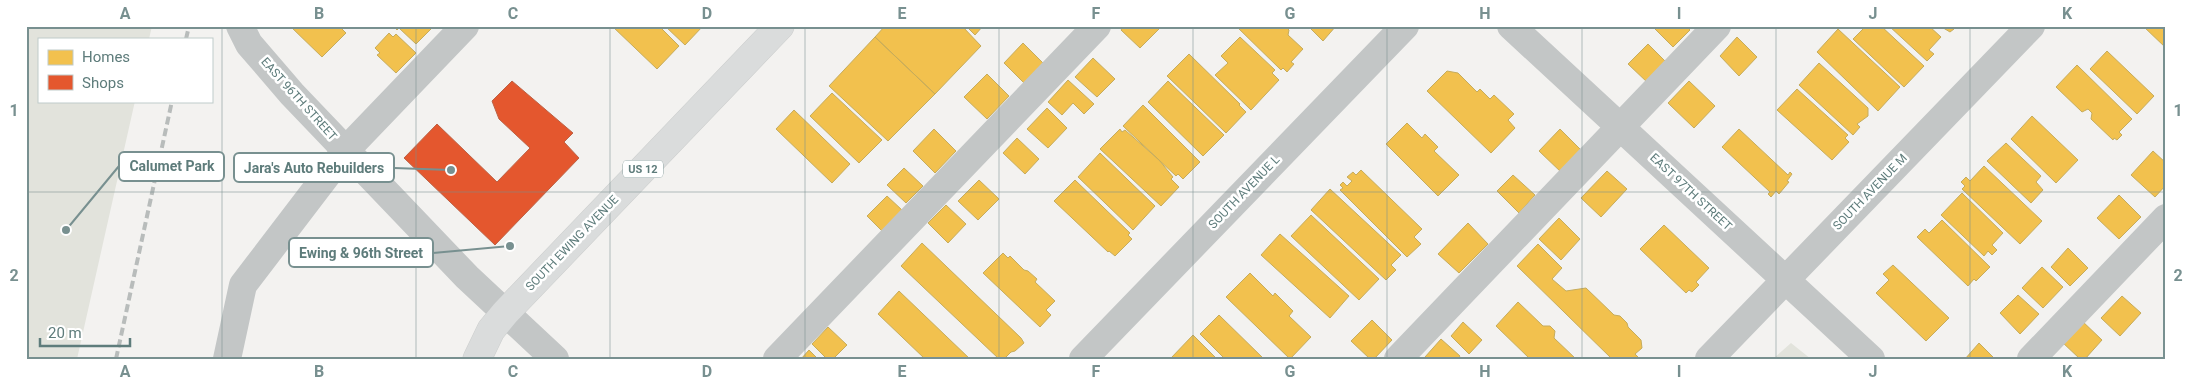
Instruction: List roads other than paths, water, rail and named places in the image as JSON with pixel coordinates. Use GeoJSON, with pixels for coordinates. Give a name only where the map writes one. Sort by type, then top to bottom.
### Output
{"type":"FeatureCollection","features":[{"type":"Feature","properties":{"kind":"main road","name":"SOUTH EWING AVENUE"},"geometry":{"type":"LineString","coordinates":[[477,359],[491,330],[505,312],[780,26]]}},
{"type":"Feature","properties":{"kind":"street","name":"EAST 96TH STREET"},"geometry":{"type":"LineString","coordinates":[[240,26],[250,44],[292,94],[467,277],[555,359]]}},
{"type":"Feature","properties":{"kind":"street"},"geometry":{"type":"LineString","coordinates":[[227,359],[244,285],[346,150],[465,26]]}},
{"type":"Feature","properties":{"kind":"street"},"geometry":{"type":"LineString","coordinates":[[777,359],[1097,26]]}},
{"type":"Feature","properties":{"kind":"street","name":"SOUTH AVENUE L"},"geometry":{"type":"LineString","coordinates":[[1083,359],[1405,26]]}},
{"type":"Feature","properties":{"kind":"street","name":"EAST 97TH STREET"},"geometry":{"type":"LineString","coordinates":[[1511,26],[1871,359]]}},
{"type":"Feature","properties":{"kind":"street"},"geometry":{"type":"LineString","coordinates":[[1398,359],[1717,26]]}},
{"type":"Feature","properties":{"kind":"street","name":"SOUTH AVENUE M"},"geometry":{"type":"LineString","coordinates":[[1709,359],[2031,26]]}},
{"type":"Feature","properties":{"kind":"street"},"geometry":{"type":"LineString","coordinates":[[2031,359],[2166,218]]}},
{"type":"Feature","properties":{"kind":"railway"},"geometry":{"type":"LineString","coordinates":[[186,38],[189,26]]}},
{"type":"Feature","properties":{"kind":"railway"},"geometry":{"type":"LineString","coordinates":[[116,359],[172,102]]}},
{"type":"Feature","properties":{"kind":"place","name":"Jara's Auto Rebuilders"},"geometry":{"type":"Point","coordinates":[451,170]}},
{"type":"Feature","properties":{"kind":"place","name":"Calumet Park"},"geometry":{"type":"Point","coordinates":[66,230]}},
{"type":"Feature","properties":{"kind":"place","name":"Ewing & 96th Street"},"geometry":{"type":"Point","coordinates":[510,246]}}]}
